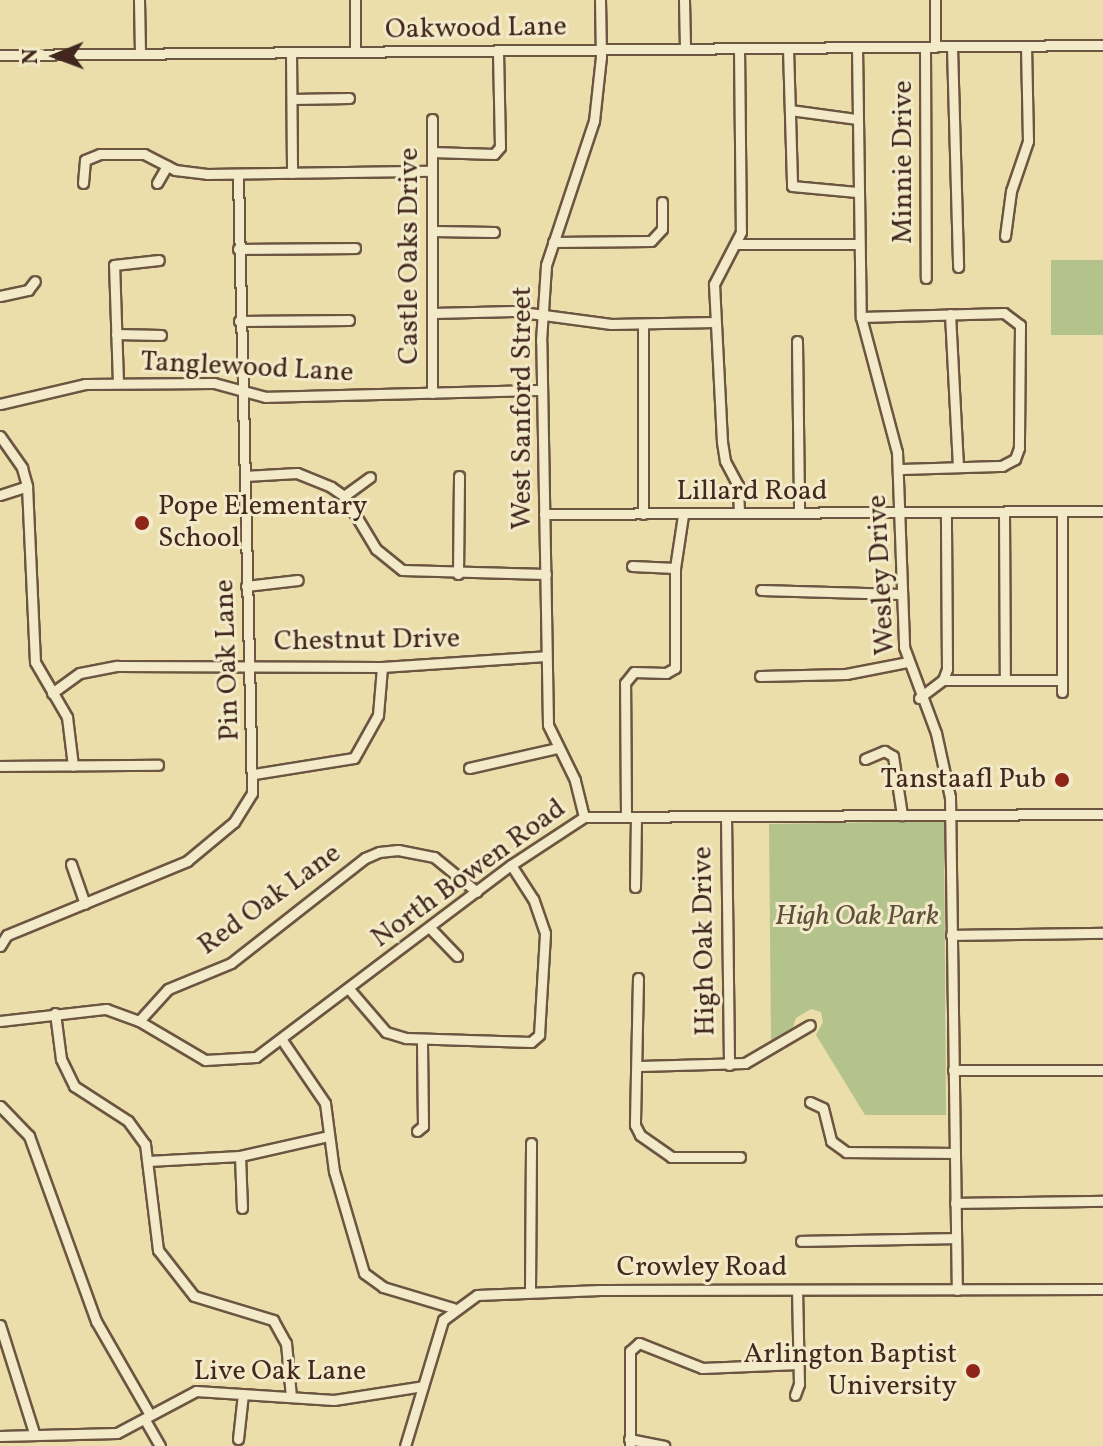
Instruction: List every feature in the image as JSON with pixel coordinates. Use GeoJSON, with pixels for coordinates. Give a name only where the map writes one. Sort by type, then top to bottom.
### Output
{"type":"FeatureCollection","features":[{"type":"Feature","properties":{"kind":"street"},"geometry":{"type":"LineString","coordinates":[[139,0],[140,53]]}},
{"type":"Feature","properties":{"kind":"street"},"geometry":{"type":"LineString","coordinates":[[355,0],[355,52]]}},
{"type":"Feature","properties":{"kind":"street","name":"West Sanford Street"},"geometry":{"type":"LineString","coordinates":[[584,817],[575,780],[548,725],[542,312],[553,242],[594,121],[601,49],[600,0]]}},
{"type":"Feature","properties":{"kind":"street"},"geometry":{"type":"LineString","coordinates":[[684,0],[685,49]]}},
{"type":"Feature","properties":{"kind":"street","name":"Minnie Drive"},"geometry":{"type":"LineString","coordinates":[[926,278],[930,47],[935,0]]}},
{"type":"Feature","properties":{"kind":"street","name":"Oakwood Lane"},"geometry":{"type":"LineString","coordinates":[[0,55],[1103,45]]}},
{"type":"Feature","properties":{"kind":"street"},"geometry":{"type":"LineString","coordinates":[[1005,236],[1011,191],[1028,141],[1026,46]]}},
{"type":"Feature","properties":{"kind":"street","name":"Wesley Drive"},"geometry":{"type":"LineString","coordinates":[[857,47],[857,244],[861,317],[898,469],[900,594],[907,662],[941,749],[950,814],[957,1290]]}},
{"type":"Feature","properties":{"kind":"street"},"geometry":{"type":"LineString","coordinates":[[952,47],[958,267]]}},
{"type":"Feature","properties":{"kind":"street"},"geometry":{"type":"LineString","coordinates":[[739,48],[738,244],[715,275],[722,442],[725,461],[738,485],[739,512]]}},
{"type":"Feature","properties":{"kind":"street"},"geometry":{"type":"LineString","coordinates":[[788,48],[792,186],[803,191],[857,192]]}},
{"type":"Feature","properties":{"kind":"street"},"geometry":{"type":"LineString","coordinates":[[432,152],[494,154],[500,147],[498,51]]}},
{"type":"Feature","properties":{"kind":"street"},"geometry":{"type":"LineString","coordinates":[[291,52],[292,173]]}},
{"type":"Feature","properties":{"kind":"street"},"geometry":{"type":"LineString","coordinates":[[292,99],[349,98]]}},
{"type":"Feature","properties":{"kind":"street"},"geometry":{"type":"LineString","coordinates":[[790,110],[857,119]]}},
{"type":"Feature","properties":{"kind":"street","name":"Castle Oaks Drive"},"geometry":{"type":"LineString","coordinates":[[432,119],[432,393]]}},
{"type":"Feature","properties":{"kind":"street"},"geometry":{"type":"LineString","coordinates":[[83,183],[82,166],[92,156],[144,154],[167,166],[238,175],[432,171]]}},
{"type":"Feature","properties":{"kind":"street"},"geometry":{"type":"LineString","coordinates":[[157,183],[167,166]]}},
{"type":"Feature","properties":{"kind":"street","name":"Pin Oak Lane"},"geometry":{"type":"LineString","coordinates":[[0,946],[4,932],[158,876],[219,838],[247,806],[254,774],[247,666],[238,175]]}},
{"type":"Feature","properties":{"kind":"street"},"geometry":{"type":"LineString","coordinates":[[553,242],[651,241],[662,229],[662,202]]}},
{"type":"Feature","properties":{"kind":"street"},"geometry":{"type":"LineString","coordinates":[[433,231],[494,232]]}},
{"type":"Feature","properties":{"kind":"street"},"geometry":{"type":"LineString","coordinates":[[738,244],[857,244]]}},
{"type":"Feature","properties":{"kind":"street"},"geometry":{"type":"LineString","coordinates":[[238,249],[355,248]]}},
{"type":"Feature","properties":{"kind":"street"},"geometry":{"type":"LineString","coordinates":[[118,383],[114,265],[123,260],[159,260]]}},
{"type":"Feature","properties":{"kind":"street"},"geometry":{"type":"LineString","coordinates":[[0,296],[28,290],[35,281]]}},
{"type":"Feature","properties":{"kind":"street"},"geometry":{"type":"LineString","coordinates":[[433,313],[542,312],[643,324],[715,322]]}},
{"type":"Feature","properties":{"kind":"street"},"geometry":{"type":"LineString","coordinates":[[861,317],[1004,313],[1020,325],[1018,454],[1002,466],[898,469]]}},
{"type":"Feature","properties":{"kind":"street"},"geometry":{"type":"LineString","coordinates":[[950,314],[958,466]]}},
{"type":"Feature","properties":{"kind":"street"},"geometry":{"type":"LineString","coordinates":[[239,321],[349,320]]}},
{"type":"Feature","properties":{"kind":"street"},"geometry":{"type":"LineString","coordinates":[[643,324],[643,514]]}},
{"type":"Feature","properties":{"kind":"street"},"geometry":{"type":"LineString","coordinates":[[116,334],[161,335]]}},
{"type":"Feature","properties":{"kind":"street"},"geometry":{"type":"LineString","coordinates":[[797,341],[799,513]]}},
{"type":"Feature","properties":{"kind":"street","name":"Tanglewood Lane"},"geometry":{"type":"LineString","coordinates":[[0,404],[76,385],[118,383],[214,383],[266,397],[542,390]]}},
{"type":"Feature","properties":{"kind":"street"},"geometry":{"type":"LineString","coordinates":[[0,436],[22,468],[27,486],[35,662],[67,717],[73,766]]}},
{"type":"Feature","properties":{"kind":"street"},"geometry":{"type":"LineString","coordinates":[[245,476],[297,473],[344,496],[376,549],[393,566],[422,574],[546,574]]}},
{"type":"Feature","properties":{"kind":"street"},"geometry":{"type":"LineString","coordinates":[[458,574],[459,476]]}},
{"type":"Feature","properties":{"kind":"street"},"geometry":{"type":"LineString","coordinates":[[344,496],[370,477]]}},
{"type":"Feature","properties":{"kind":"street"},"geometry":{"type":"LineString","coordinates":[[0,495],[27,486]]}},
{"type":"Feature","properties":{"kind":"street"},"geometry":{"type":"LineString","coordinates":[[1062,511],[1062,692]]}},
{"type":"Feature","properties":{"kind":"street","name":"Lillard Road"},"geometry":{"type":"LineString","coordinates":[[544,514],[1103,511]]}},
{"type":"Feature","properties":{"kind":"street"},"geometry":{"type":"LineString","coordinates":[[943,680],[946,512]]}},
{"type":"Feature","properties":{"kind":"street"},"geometry":{"type":"LineString","coordinates":[[1004,512],[1005,680]]}},
{"type":"Feature","properties":{"kind":"street"},"geometry":{"type":"LineString","coordinates":[[635,887],[625,683],[634,672],[666,673],[675,668],[675,568],[683,515]]}},
{"type":"Feature","properties":{"kind":"street"},"geometry":{"type":"LineString","coordinates":[[632,566],[675,568]]}},
{"type":"Feature","properties":{"kind":"street"},"geometry":{"type":"LineString","coordinates":[[246,586],[298,580]]}},
{"type":"Feature","properties":{"kind":"street"},"geometry":{"type":"LineString","coordinates":[[761,590],[900,594]]}},
{"type":"Feature","properties":{"kind":"street","name":"Chestnut Drive"},"geometry":{"type":"LineString","coordinates":[[52,693],[94,668],[382,667],[546,656]]}},
{"type":"Feature","properties":{"kind":"street"},"geometry":{"type":"LineString","coordinates":[[760,676],[846,674],[907,662]]}},
{"type":"Feature","properties":{"kind":"street"},"geometry":{"type":"LineString","coordinates":[[254,774],[354,758],[378,715],[382,667]]}},
{"type":"Feature","properties":{"kind":"street"},"geometry":{"type":"LineString","coordinates":[[919,698],[943,680],[1062,680]]}},
{"type":"Feature","properties":{"kind":"street"},"geometry":{"type":"LineString","coordinates":[[469,768],[557,748]]}},
{"type":"Feature","properties":{"kind":"street"},"geometry":{"type":"LineString","coordinates":[[865,759],[884,751],[893,756],[902,815]]}},
{"type":"Feature","properties":{"kind":"street"},"geometry":{"type":"LineString","coordinates":[[0,766],[158,765]]}},
{"type":"Feature","properties":{"kind":"street","name":"North Bowen Road"},"geometry":{"type":"LineString","coordinates":[[0,1021],[106,1009],[139,1021],[205,1060],[240,1061],[282,1040],[511,865],[584,817],[1103,814]]}},
{"type":"Feature","properties":{"kind":"street","name":"High Oak Drive"},"geometry":{"type":"LineString","coordinates":[[726,816],[729,1065]]}},
{"type":"Feature","properties":{"kind":"street","name":"Red Oak Lane"},"geometry":{"type":"LineString","coordinates":[[139,1021],[161,994],[231,963],[379,852],[398,850],[434,857],[477,892]]}},
{"type":"Feature","properties":{"kind":"street"},"geometry":{"type":"LineString","coordinates":[[71,864],[85,904]]}},
{"type":"Feature","properties":{"kind":"street"},"geometry":{"type":"LineString","coordinates":[[349,989],[386,1032],[422,1040],[531,1042],[539,1035],[545,933],[533,899],[511,865]]}},
{"type":"Feature","properties":{"kind":"street"},"geometry":{"type":"LineString","coordinates":[[430,928],[457,956]]}},
{"type":"Feature","properties":{"kind":"street"},"geometry":{"type":"LineString","coordinates":[[951,935],[1103,933]]}},
{"type":"Feature","properties":{"kind":"street"},"geometry":{"type":"LineString","coordinates":[[638,978],[640,1066],[635,1125],[648,1146],[671,1157],[740,1157]]}},
{"type":"Feature","properties":{"kind":"street"},"geometry":{"type":"LineString","coordinates":[[55,1013],[66,1074],[82,1094],[140,1133],[148,1161],[158,1250],[194,1296],[273,1320],[286,1343],[291,1397]]}},
{"type":"Feature","properties":{"kind":"street"},"geometry":{"type":"LineString","coordinates":[[640,1066],[729,1065],[754,1059],[810,1025]]}},
{"type":"Feature","properties":{"kind":"street"},"geometry":{"type":"LineString","coordinates":[[282,1040],[317,1085],[325,1103],[328,1136],[364,1273],[383,1287],[453,1308],[439,1330],[405,1446]]}},
{"type":"Feature","properties":{"kind":"street"},"geometry":{"type":"LineString","coordinates":[[417,1131],[423,1126],[422,1040]]}},
{"type":"Feature","properties":{"kind":"street"},"geometry":{"type":"LineString","coordinates":[[953,1070],[1103,1070]]}},
{"type":"Feature","properties":{"kind":"street"},"geometry":{"type":"LineString","coordinates":[[810,1102],[823,1108],[831,1141],[846,1152],[954,1153]]}},
{"type":"Feature","properties":{"kind":"street"},"geometry":{"type":"LineString","coordinates":[[0,1106],[29,1136],[92,1313],[160,1446]]}},
{"type":"Feature","properties":{"kind":"street"},"geometry":{"type":"LineString","coordinates":[[148,1161],[240,1156],[328,1136]]}},
{"type":"Feature","properties":{"kind":"street"},"geometry":{"type":"LineString","coordinates":[[530,1291],[531,1143]]}},
{"type":"Feature","properties":{"kind":"street"},"geometry":{"type":"LineString","coordinates":[[240,1156],[242,1208]]}},
{"type":"Feature","properties":{"kind":"street"},"geometry":{"type":"LineString","coordinates":[[955,1203],[1103,1201]]}},
{"type":"Feature","properties":{"kind":"street"},"geometry":{"type":"LineString","coordinates":[[801,1241],[956,1238]]}},
{"type":"Feature","properties":{"kind":"street","name":"Crowley Road"},"geometry":{"type":"LineString","coordinates":[[453,1308],[477,1295],[530,1291],[1103,1289]]}},
{"type":"Feature","properties":{"kind":"street"},"geometry":{"type":"LineString","coordinates":[[795,1395],[798,1364],[797,1291]]}},
{"type":"Feature","properties":{"kind":"street"},"geometry":{"type":"LineString","coordinates":[[0,1325],[34,1433]]}},
{"type":"Feature","properties":{"kind":"street"},"geometry":{"type":"LineString","coordinates":[[664,1446],[630,1442],[630,1350],[644,1343],[702,1368],[798,1364]]}},
{"type":"Feature","properties":{"kind":"street","name":"Live Oak Lane"},"geometry":{"type":"LineString","coordinates":[[0,1436],[117,1433],[147,1418],[186,1392],[355,1399],[423,1386]]}},
{"type":"Feature","properties":{"kind":"street"},"geometry":{"type":"LineString","coordinates":[[238,1439],[243,1394]]}},
{"type":"Feature","properties":{"kind":"green space"},"geometry":{"type":"Polygon","coordinates":[[[1051,260],[1103,260],[1103,335],[1051,335],[1051,260]]]}},
{"type":"Feature","properties":{"kind":"green space","name":"High Oak Park"},"geometry":{"type":"Polygon","coordinates":[[[944,821],[946,1115],[865,1115],[816,1035],[823,1022],[821,1012],[811,1009],[796,1018],[793,1027],[771,1041],[769,824],[944,821]]]}},
{"type":"Feature","properties":{"kind":"place","name":"Pope Elementary School"},"geometry":{"type":"Point","coordinates":[142,523]}},
{"type":"Feature","properties":{"kind":"place","name":"Tanstaafl Pub"},"geometry":{"type":"Point","coordinates":[1062,780]}},
{"type":"Feature","properties":{"kind":"place","name":"Arlington Baptist University"},"geometry":{"type":"Point","coordinates":[973,1371]}}]}
